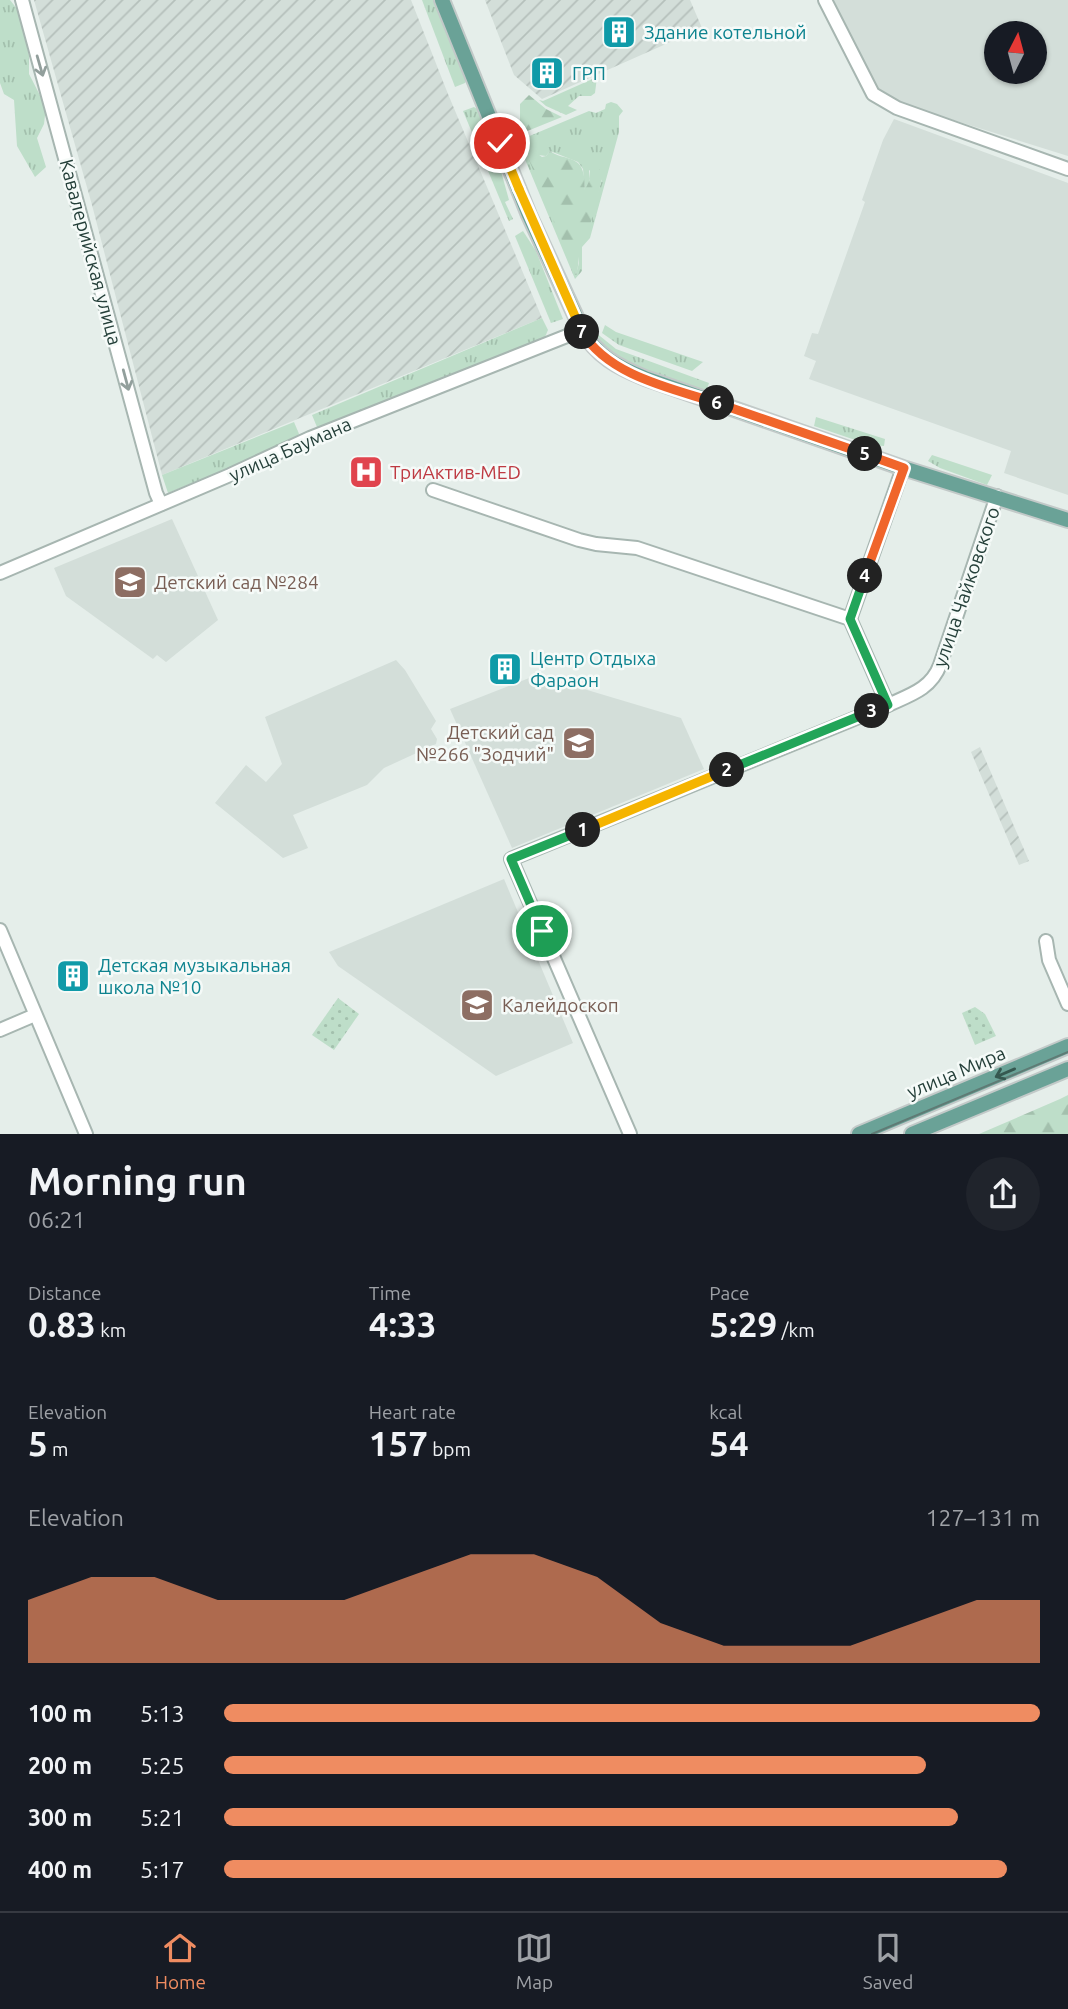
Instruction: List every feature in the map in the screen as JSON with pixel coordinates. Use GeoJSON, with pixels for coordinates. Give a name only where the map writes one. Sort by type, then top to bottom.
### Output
{"type":"FeatureCollection","features":[{"type":"Feature","properties":{"kind":"main road"},"geometry":{"type":"LineString","coordinates":[[442,0],[529,215],[582,330],[590,345],[602,356],[633,373],[904,468],[1068,520]]}},
{"type":"Feature","properties":{"kind":"main road","name":"улица Мира"},"geometry":{"type":"LineString","coordinates":[[859,1134],[1068,1046]]}},
{"type":"Feature","properties":{"kind":"main road","name":"улица Мира"},"geometry":{"type":"LineString","coordinates":[[912,1134],[1068,1069]]}},
{"type":"Feature","properties":{"kind":"street","name":"Кавалерийская улица"},"geometry":{"type":"LineString","coordinates":[[22,0],[160,504]]}},
{"type":"Feature","properties":{"kind":"street"},"geometry":{"type":"LineString","coordinates":[[825,0],[877,99],[1068,169]]}},
{"type":"Feature","properties":{"kind":"street","name":"улица Баумана"},"geometry":{"type":"LineString","coordinates":[[0,573],[310,438],[582,330]]}},
{"type":"Feature","properties":{"kind":"street"},"geometry":{"type":"LineString","coordinates":[[888,705],[850,619],[904,468]]}},
{"type":"Feature","properties":{"kind":"street"},"geometry":{"type":"LineString","coordinates":[[433,490],[579,540],[637,548],[850,619]]}},
{"type":"Feature","properties":{"kind":"street","name":"улица Чайковского"},"geometry":{"type":"LineString","coordinates":[[630,1134],[511,859],[888,705],[926,686],[938,671],[997,496]]}},
{"type":"Feature","properties":{"kind":"street"},"geometry":{"type":"LineString","coordinates":[[0,930],[86,1134]]}},
{"type":"Feature","properties":{"kind":"street"},"geometry":{"type":"LineString","coordinates":[[1046,941],[1049,960],[1068,1004]]}},
{"type":"Feature","properties":{"kind":"street"},"geometry":{"type":"LineString","coordinates":[[0,1030],[35,1015]]}},
{"type":"Feature","properties":{"kind":"shaded area"},"geometry":{"type":"Polygon","coordinates":[[[34,0],[411,0],[542,318],[162,475],[92,205],[34,0]]]}},
{"type":"Feature","properties":{"kind":"shaded area"},"geometry":{"type":"Polygon","coordinates":[[[485,0],[690,0],[702,28],[542,99],[514,75],[485,0]]]}},
{"type":"Feature","properties":{"kind":"shaded area"},"geometry":{"type":"Polygon","coordinates":[[[829,0],[1068,0],[1068,156],[918,109],[893,106],[876,89],[829,0]]]}},
{"type":"Feature","properties":{"kind":"shaded area"},"geometry":{"type":"Polygon","coordinates":[[[894,119],[1068,183],[1068,495],[1004,473],[1011,451],[809,379],[816,361],[804,356],[812,333],[818,334],[865,202],[862,200],[883,140],[894,119]]]}},
{"type":"Feature","properties":{"kind":"shaded area","name":"Детский сад №284"},"geometry":{"type":"Polygon","coordinates":[[[172,519],[218,620],[166,662],[157,655],[153,659],[66,596],[54,568],[172,519]]]}},
{"type":"Feature","properties":{"kind":"shaded area","name":"Детский сад №266 \"Зодчий\""},"geometry":{"type":"Polygon","coordinates":[[[396,660],[436,721],[431,729],[437,739],[436,744],[384,768],[367,785],[293,815],[308,848],[283,858],[215,803],[246,765],[266,782],[282,764],[265,717],[396,660]]]}},
{"type":"Feature","properties":{"kind":"shaded area","name":"Детский сад №266 \"Зодчий\""},"geometry":{"type":"Polygon","coordinates":[[[537,675],[681,718],[704,769],[512,848],[450,709],[537,675]]]}},
{"type":"Feature","properties":{"kind":"shaded area"},"geometry":{"type":"Polygon","coordinates":[[[980,747],[1029,861],[1019,865],[971,752],[980,747]]]}},
{"type":"Feature","properties":{"kind":"shaded area"},"geometry":{"type":"Polygon","coordinates":[[[504,879],[573,1043],[496,1076],[338,966],[329,952],[504,879]]]}},
{"type":"Feature","properties":{"kind":"green space"},"geometry":{"type":"Polygon","coordinates":[[[0,0],[10,0],[18,10],[29,56],[29,74],[46,107],[44,124],[37,138],[46,167],[35,177],[17,146],[14,100],[4,94],[0,83],[0,0]]]}},
{"type":"Feature","properties":{"kind":"green space"},"geometry":{"type":"Polygon","coordinates":[[[422,0],[436,0],[467,79],[465,83],[455,87],[422,0]]]}},
{"type":"Feature","properties":{"kind":"green space"},"geometry":{"type":"Polygon","coordinates":[[[597,77],[595,93],[591,96],[579,96],[568,106],[577,110],[566,115],[539,100],[543,101],[597,77]]]}},
{"type":"Feature","properties":{"kind":"green space"},"geometry":{"type":"Polygon","coordinates":[[[529,95],[546,109],[562,117],[520,134],[520,104],[529,95]]]}},
{"type":"Feature","properties":{"kind":"green space"},"geometry":{"type":"Polygon","coordinates":[[[606,104],[617,104],[623,111],[619,116],[619,132],[590,238],[582,247],[582,271],[575,279],[519,145],[520,140],[589,111],[596,113],[605,109],[606,104]],[[550,151],[546,156],[538,155],[576,274],[579,247],[602,180],[589,170],[590,179],[585,193],[583,169],[578,162],[550,151]]]}},
{"type":"Feature","properties":{"kind":"green space"},"geometry":{"type":"Polygon","coordinates":[[[474,107],[497,157],[509,200],[505,202],[513,219],[509,221],[463,111],[474,107]]]}},
{"type":"Feature","properties":{"kind":"green space"},"geometry":{"type":"Polygon","coordinates":[[[525,150],[542,157],[550,151],[574,160],[584,174],[585,190],[590,179],[590,168],[599,169],[603,175],[588,233],[580,248],[576,275],[525,150]]]}},
{"type":"Feature","properties":{"kind":"green space"},"geometry":{"type":"Polygon","coordinates":[[[523,231],[536,251],[563,319],[551,323],[515,236],[523,231]]]}},
{"type":"Feature","properties":{"kind":"green space"},"geometry":{"type":"Polygon","coordinates":[[[542,318],[548,330],[545,337],[322,429],[317,427],[312,415],[542,318]]]}},
{"type":"Feature","properties":{"kind":"green space"},"geometry":{"type":"Polygon","coordinates":[[[605,325],[616,332],[703,362],[692,371],[619,345],[602,333],[605,325]]]}},
{"type":"Feature","properties":{"kind":"green space"},"geometry":{"type":"Polygon","coordinates":[[[595,332],[616,349],[709,383],[705,395],[625,364],[611,355],[595,332]]]}},
{"type":"Feature","properties":{"kind":"green space"},"geometry":{"type":"Polygon","coordinates":[[[816,417],[885,439],[884,446],[870,445],[814,426],[816,417]]]}},
{"type":"Feature","properties":{"kind":"green space"},"geometry":{"type":"Polygon","coordinates":[[[294,422],[299,434],[296,440],[168,493],[162,475],[294,422]]]}},
{"type":"Feature","properties":{"kind":"green space"},"geometry":{"type":"Polygon","coordinates":[[[932,455],[992,475],[987,485],[940,468],[928,461],[932,455]]]}},
{"type":"Feature","properties":{"kind":"green space"},"geometry":{"type":"Polygon","coordinates":[[[338,998],[359,1014],[334,1050],[312,1035],[338,998]]]}},
{"type":"Feature","properties":{"kind":"green space"},"geometry":{"type":"Polygon","coordinates":[[[975,1007],[985,1014],[996,1036],[975,1045],[962,1013],[975,1007]]]}},
{"type":"Feature","properties":{"kind":"green space"},"geometry":{"type":"Polygon","coordinates":[[[1068,1095],[1068,1134],[979,1134],[1060,1099],[1068,1095]]]}},
{"type":"Feature","properties":{"kind":"tram line"},"geometry":{"type":"LineString","coordinates":[[872,1134],[1068,1052]]}},
{"type":"Feature","properties":{"kind":"place","name":"Здание котельной"},"geometry":{"type":"Point","coordinates":[619,32]}},
{"type":"Feature","properties":{"kind":"place","name":"ГРП"},"geometry":{"type":"Point","coordinates":[547,73]}},
{"type":"Feature","properties":{"kind":"place","name":"ТриАктив-MED"},"geometry":{"type":"Point","coordinates":[366,472]}},
{"type":"Feature","properties":{"kind":"place","name":"Детский сад №284"},"geometry":{"type":"Point","coordinates":[130,582]}},
{"type":"Feature","properties":{"kind":"place","name":"Центр Отдыха Фараон"},"geometry":{"type":"Point","coordinates":[505,669]}},
{"type":"Feature","properties":{"kind":"place","name":"Детский сад №266 \"Зодчий\""},"geometry":{"type":"Point","coordinates":[579,743]}},
{"type":"Feature","properties":{"kind":"place","name":"Детская музыкальная школа №10"},"geometry":{"type":"Point","coordinates":[73,976]}},
{"type":"Feature","properties":{"kind":"place","name":"Калейдоскоп"},"geometry":{"type":"Point","coordinates":[477,1005]}},
{"type":"Feature","properties":{"kind":"route"},"geometry":{"type":"LineString","coordinates":[[500,143],[576,318],[590,345],[602,356],[645,378],[904,468],[850,619],[888,705],[511,859],[542,931]]}}]}
